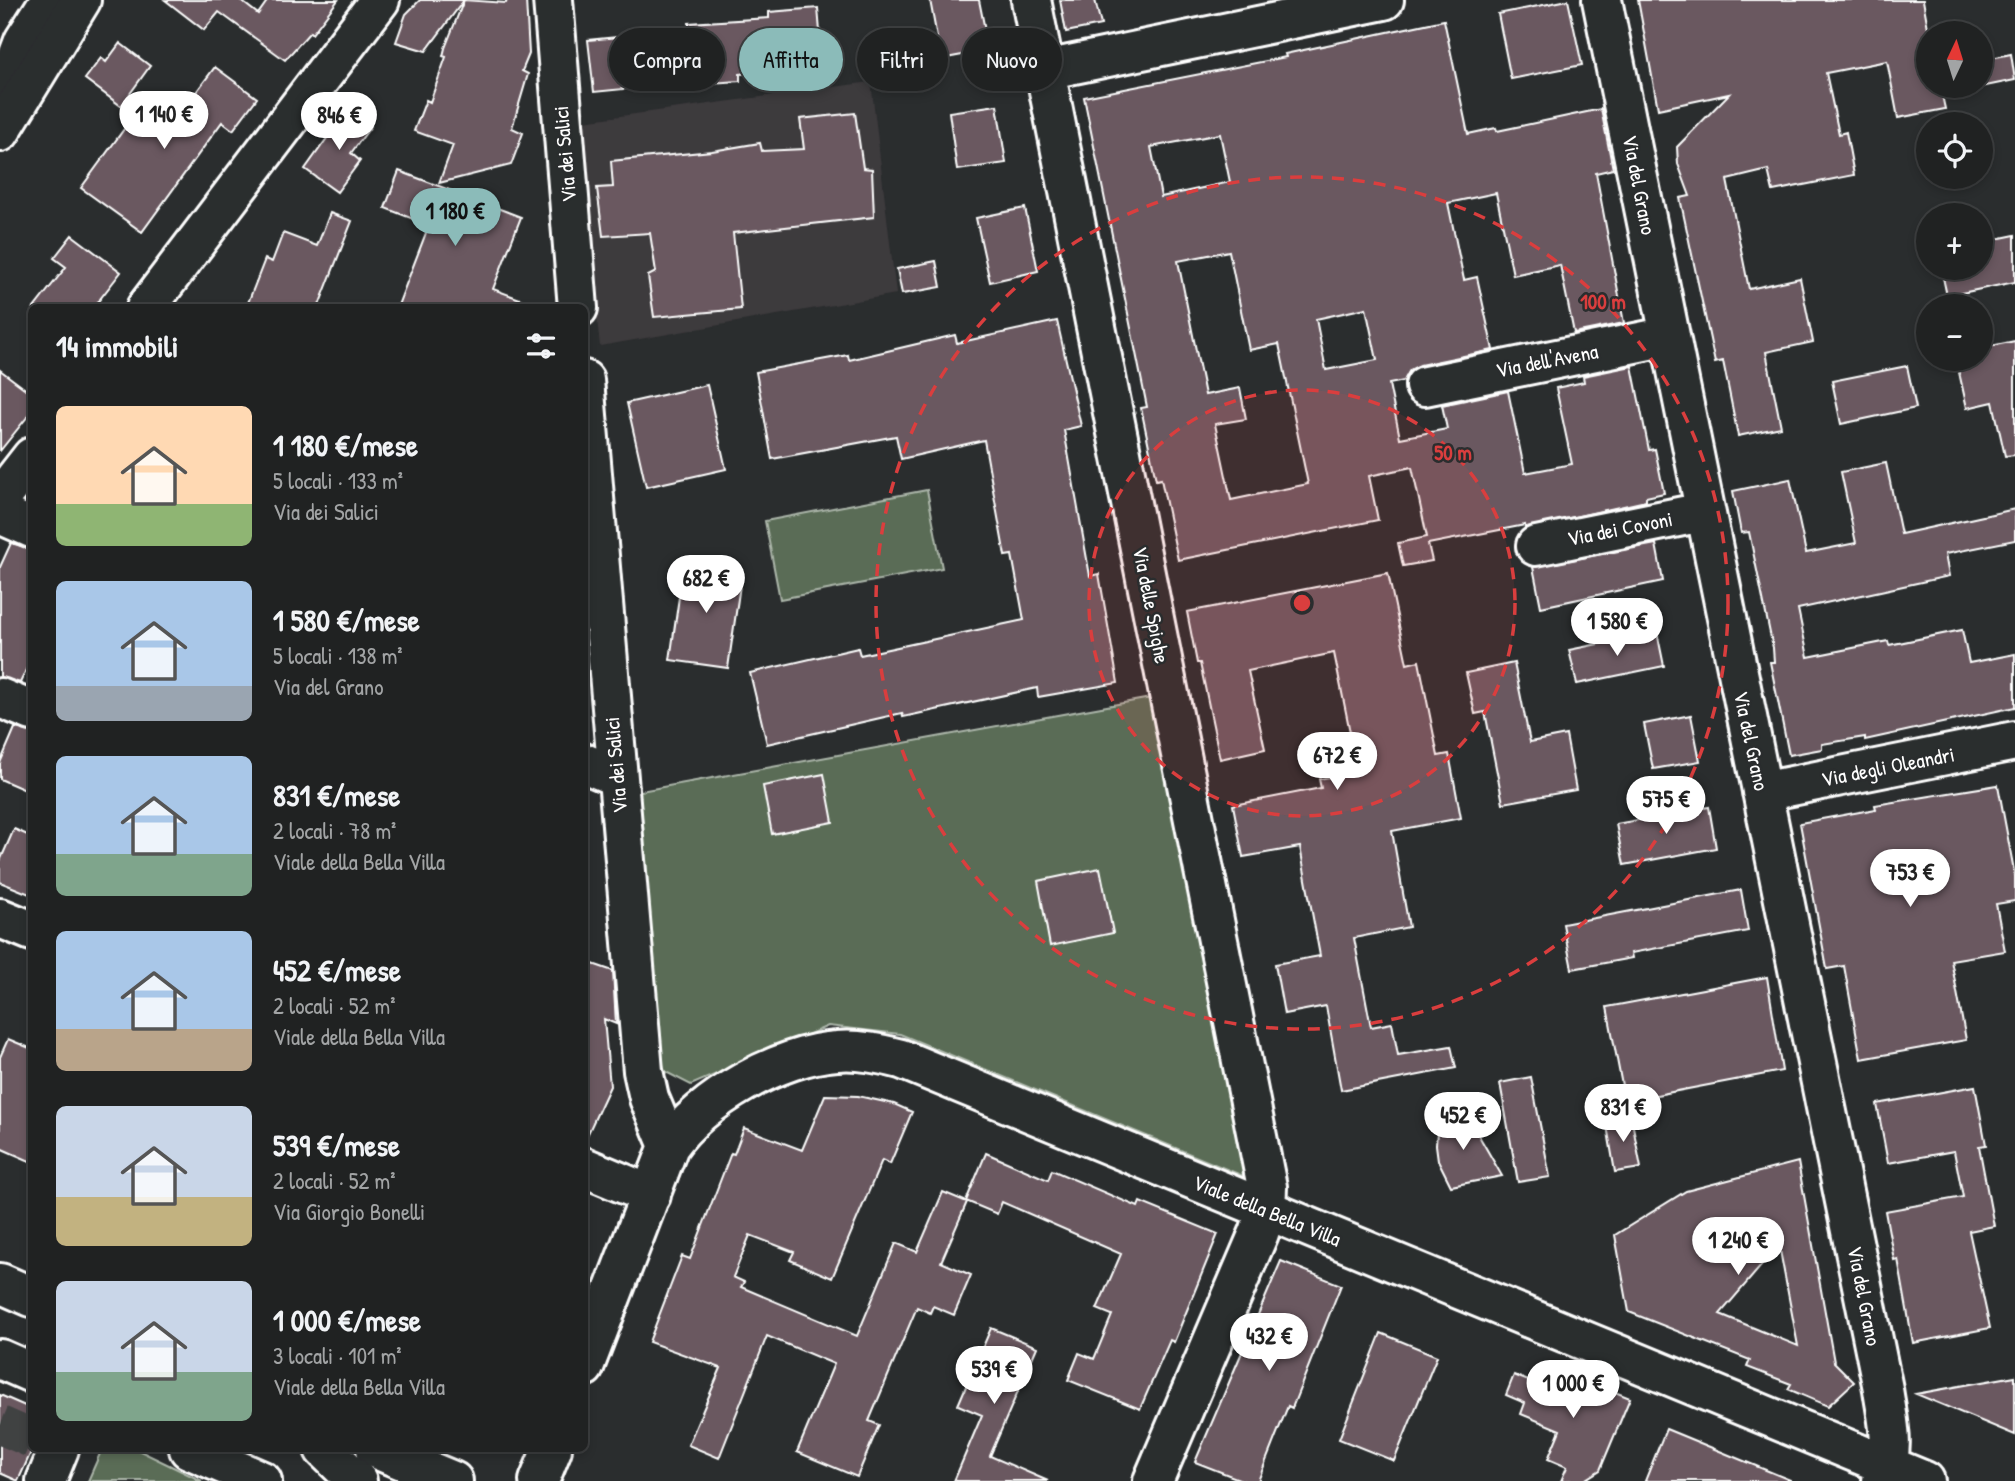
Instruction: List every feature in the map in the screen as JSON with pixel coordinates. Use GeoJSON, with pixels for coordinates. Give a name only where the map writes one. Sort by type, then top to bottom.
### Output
{"type":"FeatureCollection","features":[{"type":"Feature","properties":{"kind":"street"},"geometry":{"type":"LineString","coordinates":[[0,95],[10,78],[24,41],[50,0]]}},
{"type":"Feature","properties":{"kind":"street"},"geometry":{"type":"LineString","coordinates":[[0,132],[81,0]]}},
{"type":"Feature","properties":{"kind":"street"},"geometry":{"type":"LineString","coordinates":[[149,304],[380,0]]}},
{"type":"Feature","properties":{"kind":"street","name":"Via dei Salici"},"geometry":{"type":"LineString","coordinates":[[554,0],[578,304]]}},
{"type":"Feature","properties":{"kind":"street","name":"Via delle Spighe"},"geometry":{"type":"LineString","coordinates":[[1031,0],[1037,28]]}},
{"type":"Feature","properties":{"kind":"street"},"geometry":{"type":"LineString","coordinates":[[1062,66],[1384,0]]}},
{"type":"Feature","properties":{"kind":"street","name":"Via del Grano"},"geometry":{"type":"LineString","coordinates":[[1602,0],[1703,512],[1883,1389],[1891,1447],[1885,1474]]}},
{"type":"Feature","properties":{"kind":"street","name":"Via delle Spighe"},"geometry":{"type":"LineString","coordinates":[[1049,91],[1267,1187],[1266,1211]]}},
{"type":"Feature","properties":{"kind":"street","name":"Via dell'Avena"},"geometry":{"type":"LineString","coordinates":[[1425,386],[1669,336]]}},
{"type":"Feature","properties":{"kind":"street"},"geometry":{"type":"LineString","coordinates":[[0,498],[28,462]]}},
{"type":"Feature","properties":{"kind":"street","name":"Via dei Salici"},"geometry":{"type":"LineString","coordinates":[[588,462],[601,770],[643,1071],[649,1098],[669,1146]]}},
{"type":"Feature","properties":{"kind":"street","name":"Via dei Covoni"},"geometry":{"type":"LineString","coordinates":[[1536,545],[1703,512]]}},
{"type":"Feature","properties":{"kind":"street"},"geometry":{"type":"LineString","coordinates":[[0,514],[28,526]]}},
{"type":"Feature","properties":{"kind":"street"},"geometry":{"type":"LineString","coordinates":[[0,698],[28,709]]}},
{"type":"Feature","properties":{"kind":"street","name":"Via degli Oleandri"},"geometry":{"type":"LineString","coordinates":[[1762,792],[2015,741]]}},
{"type":"Feature","properties":{"kind":"street"},"geometry":{"type":"LineString","coordinates":[[0,918],[28,929]]}},
{"type":"Feature","properties":{"kind":"street","name":"Viale della Bella Villa"},"geometry":{"type":"LineString","coordinates":[[651,1195],[669,1146],[685,1124],[701,1110],[774,1068],[804,1055],[836,1051],[858,1051],[901,1059],[1885,1474],[1924,1481]]}},
{"type":"Feature","properties":{"kind":"street"},"geometry":{"type":"LineString","coordinates":[[588,1169],[651,1195],[588,1357]]}},
{"type":"Feature","properties":{"kind":"street"},"geometry":{"type":"LineString","coordinates":[[1153,1481],[1266,1211]]}},
{"type":"Feature","properties":{"kind":"street"},"geometry":{"type":"LineString","coordinates":[[0,1283],[28,1295]]}},
{"type":"Feature","properties":{"kind":"street"},"geometry":{"type":"LineString","coordinates":[[0,1359],[28,1371]]}},
{"type":"Feature","properties":{"kind":"street"},"geometry":{"type":"LineString","coordinates":[[46,1481],[58,1452]]}},
{"type":"Feature","properties":{"kind":"street"},"geometry":{"type":"LineString","coordinates":[[195,1452],[262,1481]]}},
{"type":"Feature","properties":{"kind":"street"},"geometry":{"type":"LineString","coordinates":[[327,1452],[357,1481]]}},
{"type":"Feature","properties":{"kind":"street"},"geometry":{"type":"LineString","coordinates":[[383,1452],[453,1481]]}},
{"type":"Feature","properties":{"kind":"street"},"geometry":{"type":"LineString","coordinates":[[539,1481],[551,1452]]}},
{"type":"Feature","properties":{"kind":"shaded area"},"geometry":{"type":"Polygon","coordinates":[[[857,84],[857,91],[872,91],[896,294],[600,346],[576,122],[805,91],[843,91],[843,86],[857,84]]]}},
{"type":"Feature","properties":{"kind":"green space"},"geometry":{"type":"Polygon","coordinates":[[[927,490],[942,568],[780,599],[765,521],[927,490]]]}},
{"type":"Feature","properties":{"kind":"green space"},"geometry":{"type":"Polygon","coordinates":[[[1151,698],[1248,1178],[900,1034],[828,1026],[691,1085],[662,1070],[635,792],[1151,698]]]}},
{"type":"Feature","properties":{"kind":"green space"},"geometry":{"type":"Polygon","coordinates":[[[101,1452],[142,1452],[202,1481],[88,1481],[101,1452]]]}},
{"type":"Feature","properties":{"kind":"building"},"geometry":{"type":"Polygon","coordinates":[[[165,0],[240,0],[258,14],[268,0],[338,0],[312,34],[310,32],[285,60],[219,12],[204,30],[165,0]]]}},
{"type":"Feature","properties":{"kind":"building"},"geometry":{"type":"Polygon","coordinates":[[[420,0],[464,0],[426,51],[396,42],[406,14],[420,0]]]}},
{"type":"Feature","properties":{"kind":"building"},"geometry":{"type":"Polygon","coordinates":[[[464,0],[506,3],[507,0],[526,0],[529,54],[522,71],[528,74],[512,128],[523,133],[511,165],[439,183],[453,145],[414,131],[426,100],[430,102],[446,57],[443,56],[445,48],[464,0]]]}},
{"type":"Feature","properties":{"kind":"building"},"geometry":{"type":"Polygon","coordinates":[[[930,0],[979,0],[985,28],[962,28],[962,55],[948,58],[948,28],[935,28],[930,0]]]}},
{"type":"Feature","properties":{"kind":"building"},"geometry":{"type":"Polygon","coordinates":[[[1060,0],[1095,0],[1101,25],[1066,32],[1060,0]]]}},
{"type":"Feature","properties":{"kind":"building"},"geometry":{"type":"Polygon","coordinates":[[[1568,0],[1582,65],[1511,79],[1498,14],[1568,0]]]}},
{"type":"Feature","properties":{"kind":"building"},"geometry":{"type":"Polygon","coordinates":[[[1638,0],[1923,0],[1927,21],[1916,21],[1916,98],[1943,98],[1945,109],[1916,112],[1916,115],[1898,118],[1887,61],[1826,73],[1839,134],[1846,132],[1854,175],[1773,191],[1768,170],[1727,180],[1749,289],[1800,278],[1813,342],[1766,352],[1781,427],[1738,436],[1723,361],[1715,363],[1680,198],[1690,196],[1678,164],[1677,147],[1729,94],[1658,109],[1638,0]]]}},
{"type":"Feature","properties":{"kind":"building"},"geometry":{"type":"Polygon","coordinates":[[[818,8],[820,28],[739,28],[739,81],[725,82],[725,28],[689,28],[689,23],[769,18],[769,12],[818,8]]]}},
{"type":"Feature","properties":{"kind":"building"},"geometry":{"type":"Polygon","coordinates":[[[1444,20],[1468,134],[1496,128],[1497,131],[1601,109],[1613,169],[1596,173],[1624,323],[1574,333],[1560,265],[1513,275],[1496,193],[1448,203],[1464,280],[1477,277],[1493,350],[1420,365],[1410,370],[1404,381],[1389,384],[1400,438],[1447,429],[1442,405],[1508,391],[1525,473],[1572,464],[1556,388],[1584,382],[1583,376],[1632,366],[1649,450],[1655,449],[1664,493],[1646,497],[1646,501],[1525,528],[1525,525],[1428,544],[1432,561],[1403,566],[1398,543],[1427,537],[1412,467],[1369,476],[1378,520],[1178,560],[1161,479],[1156,480],[1141,408],[1147,407],[1084,97],[1286,57],[1285,54],[1444,20]],[[1220,134],[1151,147],[1161,197],[1230,182],[1220,134]],[[1229,251],[1178,261],[1205,395],[1240,388],[1246,419],[1215,424],[1231,500],[1308,484],[1279,344],[1249,350],[1229,251]],[[1366,308],[1316,319],[1326,370],[1377,360],[1366,308]]]}},
{"type":"Feature","properties":{"kind":"building"},"geometry":{"type":"Polygon","coordinates":[[[609,38],[609,90],[594,92],[588,40],[609,38]]]}},
{"type":"Feature","properties":{"kind":"building"},"geometry":{"type":"Polygon","coordinates":[[[120,43],[150,66],[121,106],[85,79],[101,58],[106,62],[120,43]]]}},
{"type":"Feature","properties":{"kind":"building"},"geometry":{"type":"Polygon","coordinates":[[[2011,54],[2015,80],[1993,85],[1993,58],[2011,54]]]}},
{"type":"Feature","properties":{"kind":"building"},"geometry":{"type":"Polygon","coordinates":[[[215,67],[257,98],[233,130],[222,122],[142,232],[81,188],[138,110],[167,131],[215,67]]]}},
{"type":"Feature","properties":{"kind":"building"},"geometry":{"type":"Polygon","coordinates":[[[997,105],[1006,163],[957,170],[949,112],[997,105]]]}},
{"type":"Feature","properties":{"kind":"building"},"geometry":{"type":"Polygon","coordinates":[[[348,109],[371,126],[351,153],[360,161],[337,192],[305,169],[348,109]]]}},
{"type":"Feature","properties":{"kind":"building"},"geometry":{"type":"Polygon","coordinates":[[[855,113],[863,168],[872,169],[874,217],[733,233],[741,309],[654,317],[648,276],[656,272],[650,233],[603,236],[597,188],[613,187],[611,161],[712,151],[760,143],[762,151],[804,149],[800,119],[855,113]]]}},
{"type":"Feature","properties":{"kind":"building"},"geometry":{"type":"Polygon","coordinates":[[[399,171],[521,217],[493,289],[534,304],[399,304],[429,225],[385,208],[399,171]]]}},
{"type":"Feature","properties":{"kind":"building"},"geometry":{"type":"Polygon","coordinates":[[[1025,208],[1038,271],[990,282],[976,218],[1025,208]]]}},
{"type":"Feature","properties":{"kind":"building"},"geometry":{"type":"Polygon","coordinates":[[[330,213],[352,221],[320,304],[248,304],[265,259],[272,262],[283,233],[317,246],[330,213]]]}},
{"type":"Feature","properties":{"kind":"building"},"geometry":{"type":"Polygon","coordinates":[[[72,235],[121,272],[96,304],[37,304],[66,267],[54,258],[72,235]]]}},
{"type":"Feature","properties":{"kind":"building"},"geometry":{"type":"Polygon","coordinates":[[[2015,235],[2015,282],[1947,294],[1944,280],[1993,280],[1993,240],[2015,235]]]}},
{"type":"Feature","properties":{"kind":"building"},"geometry":{"type":"Polygon","coordinates":[[[936,261],[941,287],[902,294],[897,269],[936,261]]]}},
{"type":"Feature","properties":{"kind":"building"},"geometry":{"type":"Polygon","coordinates":[[[1057,321],[1081,426],[1064,430],[1090,576],[1099,574],[1118,683],[1038,697],[1037,688],[903,717],[902,713],[767,744],[750,673],[858,648],[860,655],[1024,620],[1012,555],[1005,556],[984,440],[901,459],[896,436],[772,459],[756,372],[848,355],[849,360],[955,335],[957,343],[1057,321]]]}},
{"type":"Feature","properties":{"kind":"building"},"geometry":{"type":"Polygon","coordinates":[[[2015,341],[2015,455],[2005,456],[1993,402],[1967,408],[1959,371],[1993,371],[1993,346],[2015,341]]]}},
{"type":"Feature","properties":{"kind":"building"},"geometry":{"type":"Polygon","coordinates":[[[1907,366],[1916,408],[1841,424],[1832,381],[1907,366]]]}},
{"type":"Feature","properties":{"kind":"building"},"geometry":{"type":"Polygon","coordinates":[[[0,370],[28,391],[28,416],[0,451],[0,370]]]}},
{"type":"Feature","properties":{"kind":"building"},"geometry":{"type":"Polygon","coordinates":[[[707,385],[726,469],[646,487],[627,403],[707,385]]]}},
{"type":"Feature","properties":{"kind":"building"},"geometry":{"type":"Polygon","coordinates":[[[1886,463],[1901,534],[2015,509],[2015,540],[1945,554],[1949,576],[1798,609],[1808,657],[1888,641],[1889,645],[1962,630],[1969,663],[2015,654],[2015,707],[1865,740],[1865,737],[1822,744],[1822,749],[1789,755],[1770,662],[1774,662],[1773,648],[1749,532],[1741,533],[1733,491],[1790,479],[1806,553],[1856,543],[1841,472],[1886,463]]]}},
{"type":"Feature","properties":{"kind":"building"},"geometry":{"type":"Polygon","coordinates":[[[11,543],[28,548],[28,666],[20,683],[0,677],[0,567],[11,543]]]}},
{"type":"Feature","properties":{"kind":"building"},"geometry":{"type":"Polygon","coordinates":[[[1656,544],[1663,581],[1541,607],[1533,567],[1656,544]]]}},
{"type":"Feature","properties":{"kind":"building"},"geometry":{"type":"Polygon","coordinates":[[[684,562],[742,571],[728,668],[670,660],[684,562]]]}},
{"type":"Feature","properties":{"kind":"building"},"geometry":{"type":"Polygon","coordinates":[[[1388,573],[1407,664],[1419,661],[1438,756],[1449,754],[1461,818],[1392,831],[1409,927],[1354,938],[1371,1027],[1392,1023],[1398,1055],[1451,1046],[1456,1068],[1341,1090],[1326,1006],[1284,1014],[1275,964],[1320,956],[1300,847],[1243,857],[1233,805],[1321,788],[1319,779],[1358,772],[1334,653],[1248,671],[1265,749],[1220,759],[1187,612],[1388,573]]]}},
{"type":"Feature","properties":{"kind":"building"},"geometry":{"type":"Polygon","coordinates":[[[1657,632],[1664,666],[1577,684],[1569,650],[1657,632]]]}},
{"type":"Feature","properties":{"kind":"building"},"geometry":{"type":"Polygon","coordinates":[[[1514,663],[1530,742],[1566,735],[1576,790],[1503,803],[1485,712],[1475,714],[1466,673],[1514,663]]]}},
{"type":"Feature","properties":{"kind":"building"},"geometry":{"type":"Polygon","coordinates":[[[1691,715],[1700,761],[1653,769],[1644,724],[1691,715]]]}},
{"type":"Feature","properties":{"kind":"building"},"geometry":{"type":"Polygon","coordinates":[[[15,728],[28,731],[28,791],[0,779],[0,763],[15,728]]]}},
{"type":"Feature","properties":{"kind":"building"},"geometry":{"type":"Polygon","coordinates":[[[824,774],[833,822],[772,834],[763,786],[824,774]]]}},
{"type":"Feature","properties":{"kind":"building"},"geometry":{"type":"Polygon","coordinates":[[[1998,785],[2015,876],[2015,901],[1996,904],[2005,951],[1951,960],[1966,1040],[1861,1059],[1844,966],[1827,969],[1800,823],[1876,809],[1875,805],[1998,785]]]}},
{"type":"Feature","properties":{"kind":"building"},"geometry":{"type":"Polygon","coordinates":[[[1709,807],[1716,848],[1624,865],[1616,824],[1709,807]]]}},
{"type":"Feature","properties":{"kind":"building"},"geometry":{"type":"Polygon","coordinates":[[[14,829],[28,835],[28,893],[0,882],[0,861],[14,829]]]}},
{"type":"Feature","properties":{"kind":"building"},"geometry":{"type":"Polygon","coordinates":[[[1100,868],[1113,933],[1050,946],[1038,881],[1100,868]]]}},
{"type":"Feature","properties":{"kind":"building"},"geometry":{"type":"Polygon","coordinates":[[[1741,890],[1748,931],[1631,953],[1632,958],[1572,969],[1563,924],[1741,890]]]}},
{"type":"Feature","properties":{"kind":"building"},"geometry":{"type":"Polygon","coordinates":[[[588,962],[613,971],[616,1024],[604,1019],[610,1086],[588,1133],[588,962]]]}},
{"type":"Feature","properties":{"kind":"building"},"geometry":{"type":"Polygon","coordinates":[[[1767,977],[1782,1071],[1625,1101],[1607,1007],[1767,977]]]}},
{"type":"Feature","properties":{"kind":"building"},"geometry":{"type":"Polygon","coordinates":[[[8,1039],[28,1047],[28,1160],[0,1148],[0,1057],[8,1039]]]}},
{"type":"Feature","properties":{"kind":"building"},"geometry":{"type":"Polygon","coordinates":[[[1531,1077],[1550,1177],[1518,1182],[1500,1083],[1531,1077]]]}},
{"type":"Feature","properties":{"kind":"building"},"geometry":{"type":"Polygon","coordinates":[[[1975,1086],[1986,1145],[1979,1146],[1994,1226],[1969,1231],[1990,1328],[1913,1343],[1898,1259],[1894,1260],[1885,1211],[1963,1197],[1954,1151],[1888,1163],[1877,1104],[1975,1086]]]}},
{"type":"Feature","properties":{"kind":"building"},"geometry":{"type":"Polygon","coordinates":[[[825,1095],[858,1096],[894,1104],[912,1112],[890,1164],[882,1160],[832,1278],[790,1260],[794,1252],[750,1235],[733,1277],[744,1282],[741,1287],[857,1336],[896,1243],[917,1252],[943,1192],[967,1202],[941,1262],[971,1275],[954,1315],[933,1306],[930,1313],[917,1307],[869,1421],[879,1425],[857,1477],[797,1452],[834,1364],[767,1336],[719,1458],[688,1445],[721,1368],[649,1342],[682,1256],[690,1259],[731,1153],[734,1154],[744,1128],[802,1150],[825,1095]]]}},
{"type":"Feature","properties":{"kind":"building"},"geometry":{"type":"Polygon","coordinates":[[[1467,1115],[1502,1176],[1451,1186],[1438,1160],[1438,1120],[1467,1115]]]}},
{"type":"Feature","properties":{"kind":"building"},"geometry":{"type":"Polygon","coordinates":[[[1631,1116],[1641,1168],[1615,1172],[1606,1120],[1631,1116]]]}},
{"type":"Feature","properties":{"kind":"building"},"geometry":{"type":"Polygon","coordinates":[[[986,1153],[1048,1180],[1052,1170],[1138,1207],[1140,1202],[1218,1234],[1174,1342],[1170,1340],[1140,1409],[1068,1380],[1079,1353],[1094,1359],[1112,1315],[1097,1309],[1121,1254],[1002,1202],[997,1214],[966,1201],[986,1153]]]}},
{"type":"Feature","properties":{"kind":"building"},"geometry":{"type":"Polygon","coordinates":[[[1798,1162],[1834,1362],[1854,1382],[1828,1406],[1788,1389],[1791,1384],[1747,1367],[1750,1360],[1629,1312],[1615,1235],[1686,1191],[1798,1162]],[[1779,1245],[1720,1314],[1798,1346],[1779,1245]]]}},
{"type":"Feature","properties":{"kind":"building"},"geometry":{"type":"Polygon","coordinates":[[[1281,1261],[1341,1285],[1292,1408],[1288,1406],[1258,1481],[1244,1481],[1195,1462],[1281,1261]]]}},
{"type":"Feature","properties":{"kind":"building"},"geometry":{"type":"Polygon","coordinates":[[[991,1328],[1037,1347],[990,1456],[1048,1481],[954,1481],[982,1415],[958,1405],[991,1328]]]}},
{"type":"Feature","properties":{"kind":"building"},"geometry":{"type":"Polygon","coordinates":[[[1381,1333],[1437,1356],[1394,1461],[1339,1439],[1381,1333]]]}},
{"type":"Feature","properties":{"kind":"building"},"geometry":{"type":"Polygon","coordinates":[[[1539,1369],[1597,1393],[1600,1386],[1630,1398],[1600,1470],[1584,1480],[1561,1481],[1567,1467],[1548,1459],[1560,1430],[1521,1414],[1525,1403],[1506,1395],[1514,1375],[1533,1383],[1539,1369]]]}},
{"type":"Feature","properties":{"kind":"building"},"geometry":{"type":"Polygon","coordinates":[[[2015,1376],[2015,1435],[1916,1394],[2015,1376]]]}},
{"type":"Feature","properties":{"kind":"building"},"geometry":{"type":"Polygon","coordinates":[[[0,1395],[28,1407],[28,1452],[31,1452],[18,1481],[0,1473],[0,1395]]]}},
{"type":"Feature","properties":{"kind":"building"},"geometry":{"type":"Polygon","coordinates":[[[1666,1429],[1790,1480],[1790,1481],[1645,1481],[1666,1429]]]}},
{"type":"Feature","properties":{"kind":"tunnel"},"geometry":{"type":"LineString","coordinates":[[0,1425],[28,1437]]}}]}
